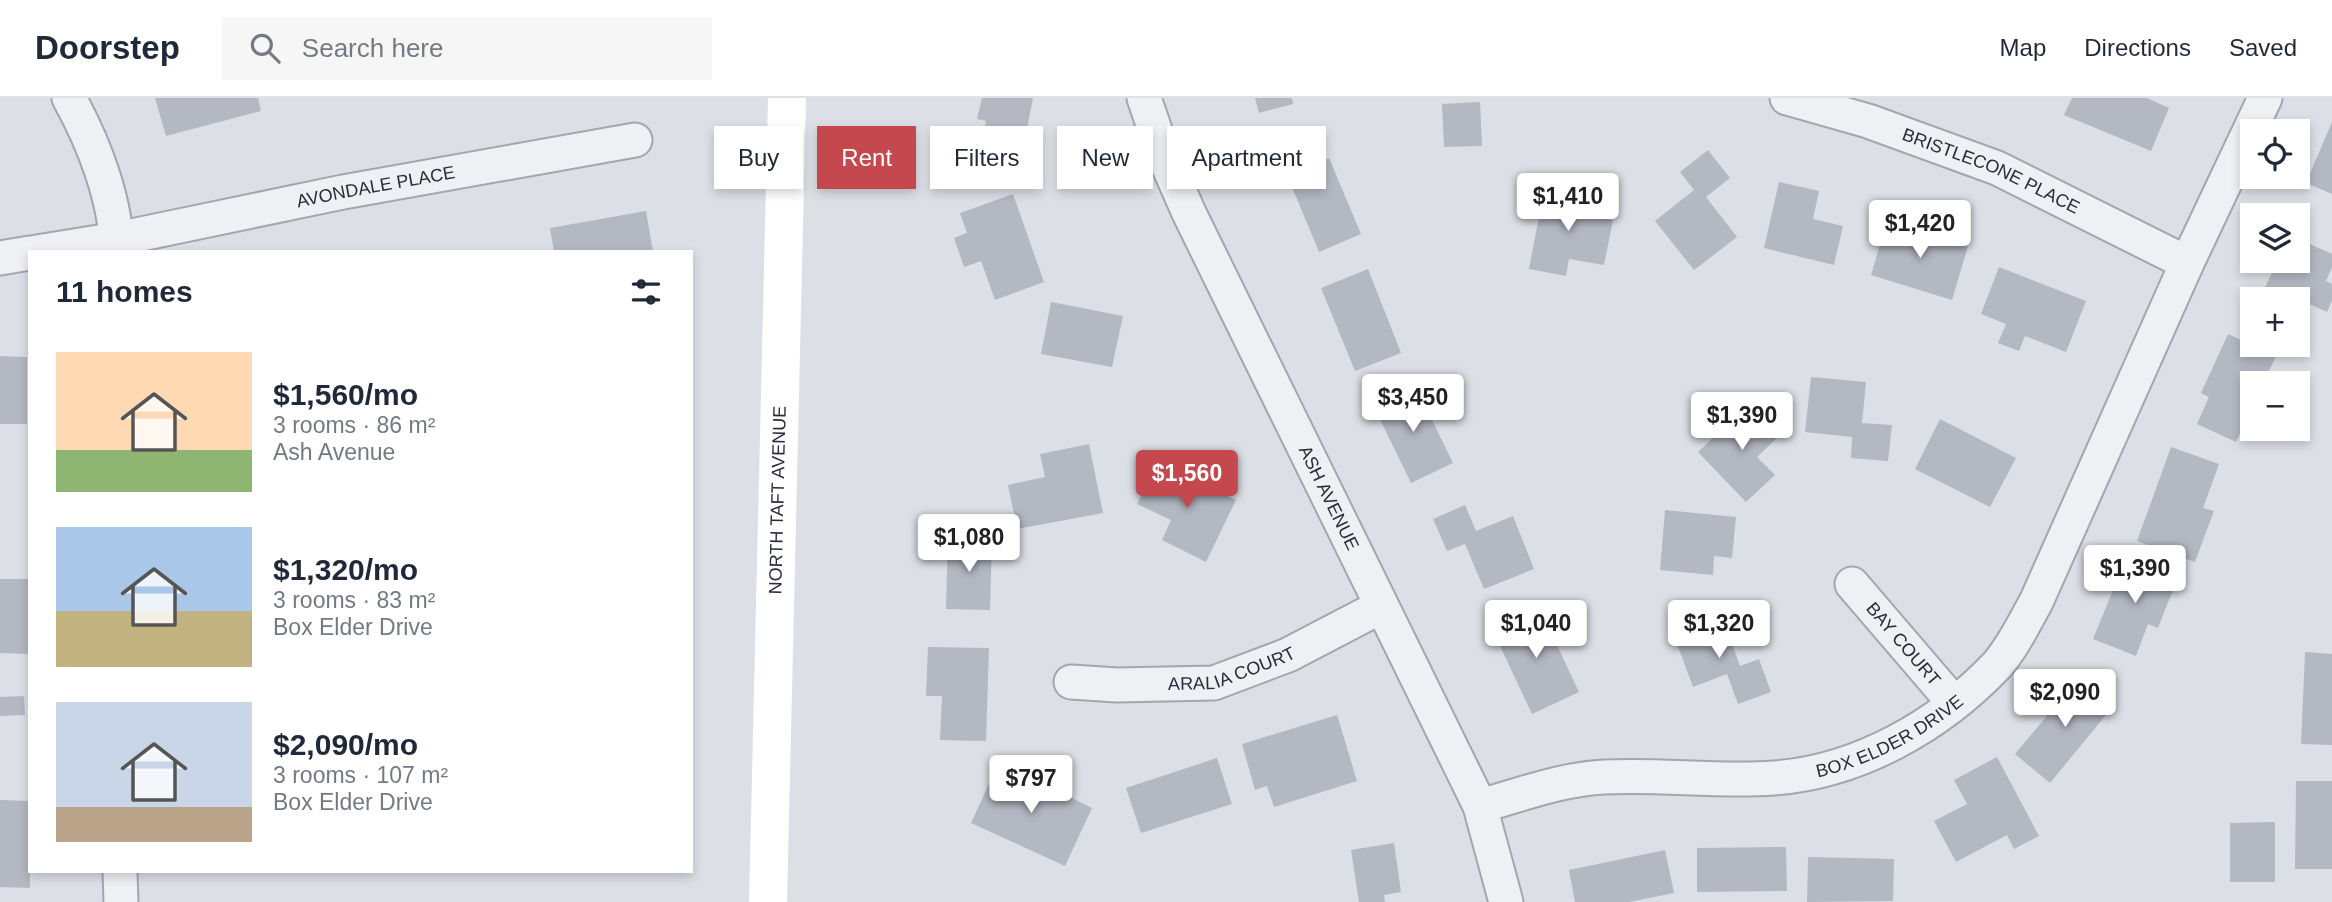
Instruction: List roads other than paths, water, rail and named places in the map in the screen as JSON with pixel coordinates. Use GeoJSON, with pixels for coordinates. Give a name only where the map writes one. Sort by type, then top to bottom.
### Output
{"type":"FeatureCollection","features":[{"type":"Feature","properties":{"kind":"main road","name":"NORTH TAFT AVENUE"},"geometry":{"type":"LineString","coordinates":[[768,902],[787,98]]}},
{"type":"Feature","properties":{"kind":"street"},"geometry":{"type":"LineString","coordinates":[[69,98],[83,122],[102,173],[117,245]]}},
{"type":"Feature","properties":{"kind":"street","name":"ASH AVENUE"},"geometry":{"type":"LineString","coordinates":[[1144,98],[1164,156],[1189,214],[1480,806],[1506,902]]}},
{"type":"Feature","properties":{"kind":"street","name":"BRISTLECONE PLACE"},"geometry":{"type":"LineString","coordinates":[[1787,98],[1868,121],[1997,168],[2187,263]]}},
{"type":"Feature","properties":{"kind":"street","name":"BOX ELDER DRIVE"},"geometry":{"type":"LineString","coordinates":[[1480,806],[1552,785],[1602,777],[1772,778],[1805,774],[1876,752],[1920,728],[1954,703],[1996,665],[2036,602],[2187,263],[2265,98]]}},
{"type":"Feature","properties":{"kind":"street","name":"AVONDALE PLACE"},"geometry":{"type":"LineString","coordinates":[[60,250],[117,245],[343,192],[635,141]]}},
{"type":"Feature","properties":{"kind":"street"},"geometry":{"type":"LineString","coordinates":[[0,258],[28,253]]}},
{"type":"Feature","properties":{"kind":"street","name":"BAY COURT"},"geometry":{"type":"LineString","coordinates":[[1852,583],[1954,703]]}},
{"type":"Feature","properties":{"kind":"street","name":"ARALIA COURT"},"geometry":{"type":"LineString","coordinates":[[1071,682],[1117,685],[1214,684],[1288,655],[1380,607]]}},
{"type":"Feature","properties":{"kind":"street"},"geometry":{"type":"LineString","coordinates":[[121,873],[121,902]]}}]}
